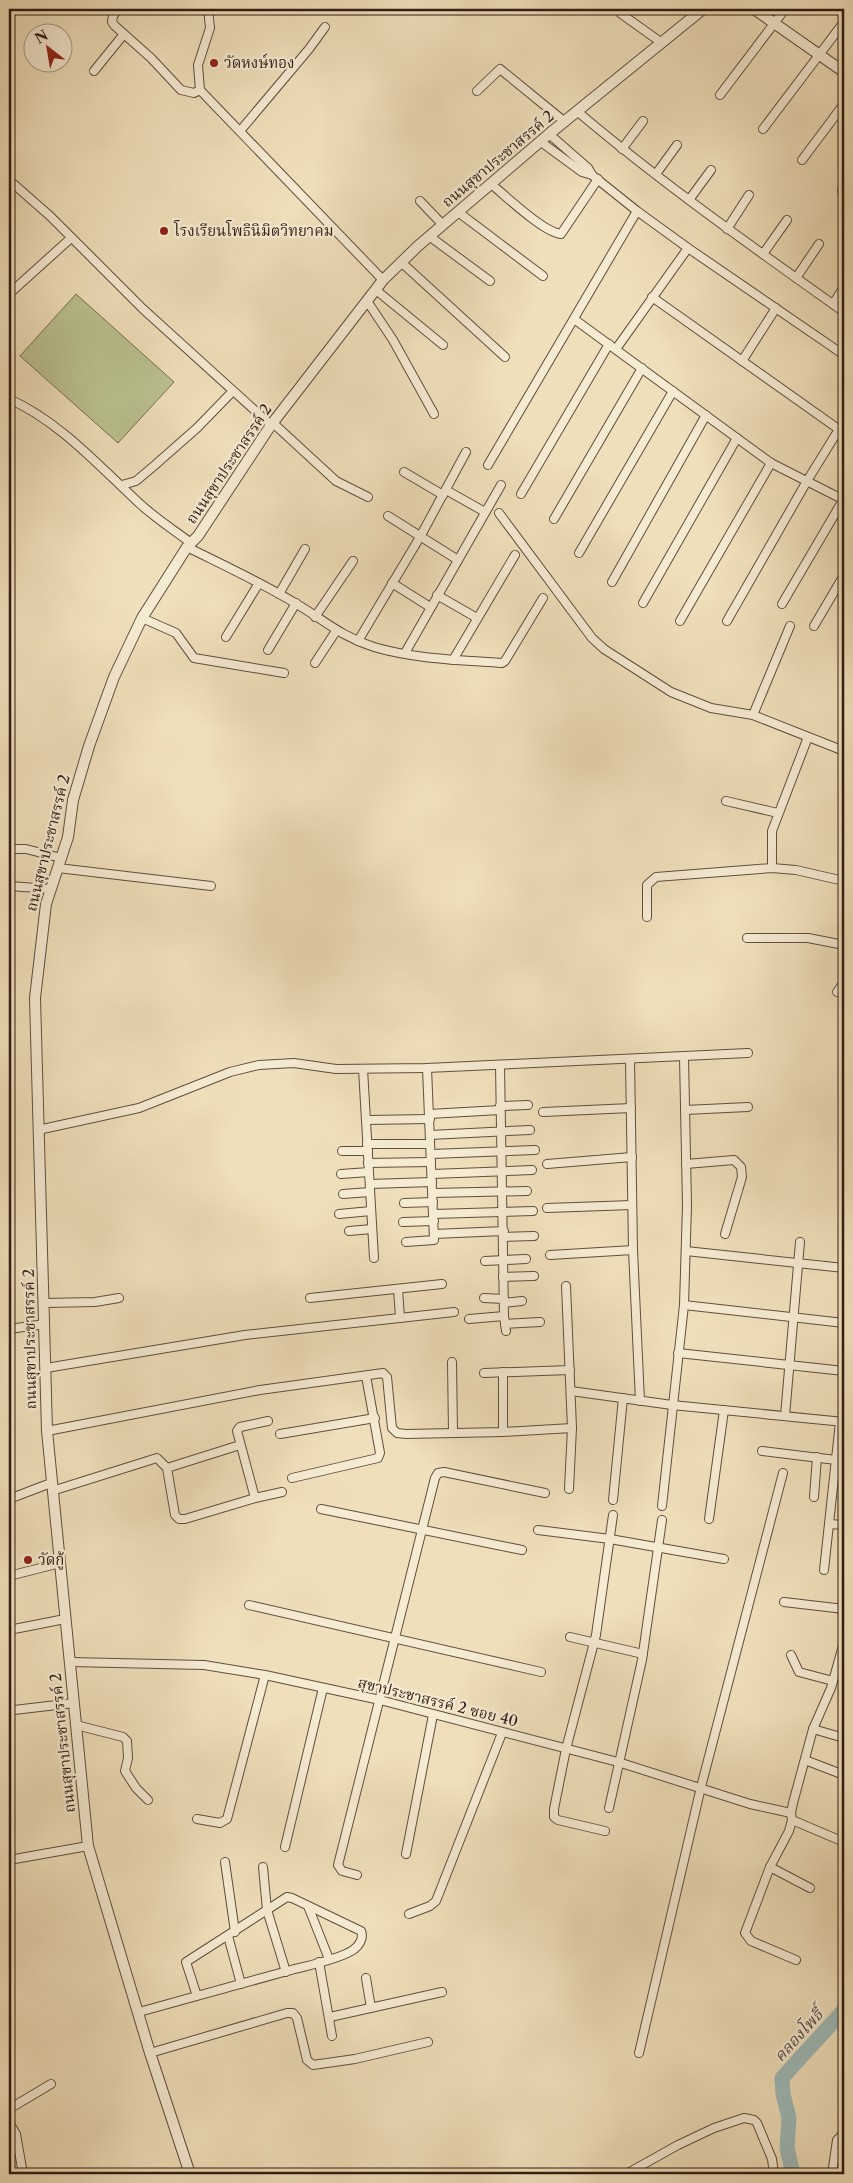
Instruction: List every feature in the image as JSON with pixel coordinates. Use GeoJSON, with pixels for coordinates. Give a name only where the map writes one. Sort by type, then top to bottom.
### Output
{"type":"FeatureCollection","features":[{"type":"Feature","properties":{"kind":"street"},"geometry":{"type":"LineString","coordinates":[[118,9],[113,16],[112,22],[124,34],[151,58],[181,90],[194,93],[200,90]]}},
{"type":"Feature","properties":{"kind":"street"},"geometry":{"type":"LineString","coordinates":[[208,9],[210,28],[198,65],[200,90],[383,280]]}},
{"type":"Feature","properties":{"kind":"street","name":"ถนนสุขาประชาสรรค์ 2"},"geometry":{"type":"LineString","coordinates":[[190,2174],[150,2053],[88,1846],[47,1431],[46,1324],[38,1130],[36,998],[46,904],[68,837],[73,800],[89,746],[114,677],[142,618],[189,545],[198,536],[272,424],[383,280],[429,236],[549,134],[703,9]]}},
{"type":"Feature","properties":{"kind":"street"},"geometry":{"type":"LineString","coordinates":[[754,9],[844,72]]}},
{"type":"Feature","properties":{"kind":"street"},"geometry":{"type":"LineString","coordinates":[[720,95],[785,9]]}},
{"type":"Feature","properties":{"kind":"street"},"geometry":{"type":"LineString","coordinates":[[620,13],[662,43]]}},
{"type":"Feature","properties":{"kind":"street"},"geometry":{"type":"LineString","coordinates":[[763,129],[844,22]]}},
{"type":"Feature","properties":{"kind":"street"},"geometry":{"type":"LineString","coordinates":[[240,131],[309,49],[325,27]]}},
{"type":"Feature","properties":{"kind":"street"},"geometry":{"type":"LineString","coordinates":[[94,71],[124,34]]}},
{"type":"Feature","properties":{"kind":"street"},"geometry":{"type":"LineString","coordinates":[[476,91],[500,68],[565,122]]}},
{"type":"Feature","properties":{"kind":"street"},"geometry":{"type":"LineString","coordinates":[[802,160],[844,104]]}},
{"type":"Feature","properties":{"kind":"street"},"geometry":{"type":"LineString","coordinates":[[578,112],[622,149],[727,229],[844,312]]}},
{"type":"Feature","properties":{"kind":"street"},"geometry":{"type":"LineString","coordinates":[[622,149],[643,121]]}},
{"type":"Feature","properties":{"kind":"street"},"geometry":{"type":"LineString","coordinates":[[549,134],[588,168],[595,177],[637,211],[844,355]]}},
{"type":"Feature","properties":{"kind":"street"},"geometry":{"type":"LineString","coordinates":[[541,142],[582,172],[595,177]]}},
{"type":"Feature","properties":{"kind":"street"},"geometry":{"type":"LineString","coordinates":[[656,174],[677,145]]}},
{"type":"Feature","properties":{"kind":"street"},"geometry":{"type":"LineString","coordinates":[[689,200],[711,170]]}},
{"type":"Feature","properties":{"kind":"street"},"geometry":{"type":"LineString","coordinates":[[491,184],[530,216],[555,233],[561,234],[595,177]]}},
{"type":"Feature","properties":{"kind":"street"},"geometry":{"type":"LineString","coordinates":[[9,180],[72,238],[143,309],[233,391],[336,481],[368,497]]}},
{"type":"Feature","properties":{"kind":"street"},"geometry":{"type":"LineString","coordinates":[[727,229],[749,196]]}},
{"type":"Feature","properties":{"kind":"street"},"geometry":{"type":"LineString","coordinates":[[420,201],[443,225]]}},
{"type":"Feature","properties":{"kind":"street"},"geometry":{"type":"LineString","coordinates":[[488,465],[637,211]]}},
{"type":"Feature","properties":{"kind":"street"},"geometry":{"type":"LineString","coordinates":[[458,212],[543,276]]}},
{"type":"Feature","properties":{"kind":"street"},"geometry":{"type":"LineString","coordinates":[[763,254],[786,220]]}},
{"type":"Feature","properties":{"kind":"street"},"geometry":{"type":"LineString","coordinates":[[429,236],[490,281]]}},
{"type":"Feature","properties":{"kind":"street"},"geometry":{"type":"LineString","coordinates":[[9,294],[72,238]]}},
{"type":"Feature","properties":{"kind":"street"},"geometry":{"type":"LineString","coordinates":[[796,278],[820,244]]}},
{"type":"Feature","properties":{"kind":"street"},"geometry":{"type":"LineString","coordinates":[[616,349],[688,248]]}},
{"type":"Feature","properties":{"kind":"street"},"geometry":{"type":"LineString","coordinates":[[402,262],[506,357]]}},
{"type":"Feature","properties":{"kind":"street"},"geometry":{"type":"LineString","coordinates":[[833,304],[844,288]]}},
{"type":"Feature","properties":{"kind":"street"},"geometry":{"type":"LineString","coordinates":[[376,290],[443,345]]}},
{"type":"Feature","properties":{"kind":"street"},"geometry":{"type":"LineString","coordinates":[[652,297],[842,432]]}},
{"type":"Feature","properties":{"kind":"street"},"geometry":{"type":"LineString","coordinates":[[367,301],[393,340],[434,414]]}},
{"type":"Feature","properties":{"kind":"street"},"geometry":{"type":"LineString","coordinates":[[742,361],[776,308]]}},
{"type":"Feature","properties":{"kind":"street"},"geometry":{"type":"LineString","coordinates":[[574,319],[771,463],[844,500],[782,604]]}},
{"type":"Feature","properties":{"kind":"street"},"geometry":{"type":"LineString","coordinates":[[521,494],[608,344]]}},
{"type":"Feature","properties":{"kind":"street"},"geometry":{"type":"LineString","coordinates":[[554,519],[642,368]]}},
{"type":"Feature","properties":{"kind":"street"},"geometry":{"type":"LineString","coordinates":[[122,485],[136,481],[156,465],[197,428],[233,391]]}},
{"type":"Feature","properties":{"kind":"street"},"geometry":{"type":"LineString","coordinates":[[579,553],[673,391]]}},
{"type":"Feature","properties":{"kind":"street"},"geometry":{"type":"LineString","coordinates":[[9,399],[27,407],[48,422],[189,545],[296,603],[336,631],[358,641],[375,647],[453,660],[502,663],[506,661],[543,598]]}},
{"type":"Feature","properties":{"kind":"street"},"geometry":{"type":"LineString","coordinates":[[612,582],[706,415]]}},
{"type":"Feature","properties":{"kind":"street"},"geometry":{"type":"LineString","coordinates":[[727,621],[807,481],[842,432],[844,421]]}},
{"type":"Feature","properties":{"kind":"street"},"geometry":{"type":"LineString","coordinates":[[643,603],[737,438]]}},
{"type":"Feature","properties":{"kind":"street"},"geometry":{"type":"LineString","coordinates":[[358,641],[420,537],[466,452]]}},
{"type":"Feature","properties":{"kind":"street"},"geometry":{"type":"LineString","coordinates":[[680,622],[771,463]]}},
{"type":"Feature","properties":{"kind":"street"},"geometry":{"type":"LineString","coordinates":[[404,472],[485,512]]}},
{"type":"Feature","properties":{"kind":"street"},"geometry":{"type":"LineString","coordinates":[[405,652],[501,485]]}},
{"type":"Feature","properties":{"kind":"street"},"geometry":{"type":"LineString","coordinates":[[499,513],[583,626],[604,649],[671,692],[711,708],[753,714],[844,751]]}},
{"type":"Feature","properties":{"kind":"street"},"geometry":{"type":"LineString","coordinates":[[388,516],[458,560]]}},
{"type":"Feature","properties":{"kind":"street"},"geometry":{"type":"LineString","coordinates":[[279,594],[305,549]]}},
{"type":"Feature","properties":{"kind":"street"},"geometry":{"type":"LineString","coordinates":[[453,660],[515,555]]}},
{"type":"Feature","properties":{"kind":"street"},"geometry":{"type":"LineString","coordinates":[[315,617],[353,561]]}},
{"type":"Feature","properties":{"kind":"street"},"geometry":{"type":"LineString","coordinates":[[814,626],[844,575]]}},
{"type":"Feature","properties":{"kind":"street"},"geometry":{"type":"LineString","coordinates":[[226,637],[259,583]]}},
{"type":"Feature","properties":{"kind":"street"},"geometry":{"type":"LineString","coordinates":[[392,583],[430,607]]}},
{"type":"Feature","properties":{"kind":"street"},"geometry":{"type":"LineString","coordinates":[[437,595],[477,618]]}},
{"type":"Feature","properties":{"kind":"street"},"geometry":{"type":"LineString","coordinates":[[268,650],[296,603]]}},
{"type":"Feature","properties":{"kind":"street"},"geometry":{"type":"LineString","coordinates":[[142,618],[176,633],[194,658],[284,673]]}},
{"type":"Feature","properties":{"kind":"street"},"geometry":{"type":"LineString","coordinates":[[753,714],[790,626]]}},
{"type":"Feature","properties":{"kind":"street"},"geometry":{"type":"LineString","coordinates":[[315,664],[336,631]]}},
{"type":"Feature","properties":{"kind":"street"},"geometry":{"type":"LineString","coordinates":[[772,868],[772,831],[808,737]]}},
{"type":"Feature","properties":{"kind":"street"},"geometry":{"type":"LineString","coordinates":[[726,801],[778,814]]}},
{"type":"Feature","properties":{"kind":"street"},"geometry":{"type":"LineString","coordinates":[[9,849],[26,849],[59,863],[211,886]]}},
{"type":"Feature","properties":{"kind":"street"},"geometry":{"type":"LineString","coordinates":[[648,917],[647,886],[656,878],[772,868],[796,870],[844,881]]}},
{"type":"Feature","properties":{"kind":"street"},"geometry":{"type":"LineString","coordinates":[[9,886],[51,889]]}},
{"type":"Feature","properties":{"kind":"street"},"geometry":{"type":"LineString","coordinates":[[747,938],[808,938],[844,945]]}},
{"type":"Feature","properties":{"kind":"street"},"geometry":{"type":"LineString","coordinates":[[838,992],[844,982]]}},
{"type":"Feature","properties":{"kind":"street"},"geometry":{"type":"LineString","coordinates":[[38,1130],[140,1108],[230,1072],[259,1065],[294,1064],[336,1069],[426,1068],[748,1053]]}},
{"type":"Feature","properties":{"kind":"street"},"geometry":{"type":"LineString","coordinates":[[662,1506],[684,1305],[686,1164],[684,1057]]}},
{"type":"Feature","properties":{"kind":"street"},"geometry":{"type":"LineString","coordinates":[[630,1059],[633,1250],[640,1401]]}},
{"type":"Feature","properties":{"kind":"street"},"geometry":{"type":"LineString","coordinates":[[500,1065],[505,1324]]}},
{"type":"Feature","properties":{"kind":"street"},"geometry":{"type":"LineString","coordinates":[[406,1242],[434,1240],[426,1068]]}},
{"type":"Feature","properties":{"kind":"street"},"geometry":{"type":"LineString","coordinates":[[362,1069],[374,1258]]}},
{"type":"Feature","properties":{"kind":"street"},"geometry":{"type":"LineString","coordinates":[[366,1120],[429,1117],[528,1105]]}},
{"type":"Feature","properties":{"kind":"street"},"geometry":{"type":"LineString","coordinates":[[685,1110],[748,1107]]}},
{"type":"Feature","properties":{"kind":"street"},"geometry":{"type":"LineString","coordinates":[[542,1112],[631,1108]]}},
{"type":"Feature","properties":{"kind":"street"},"geometry":{"type":"LineString","coordinates":[[430,1134],[530,1130]]}},
{"type":"Feature","properties":{"kind":"street"},"geometry":{"type":"LineString","coordinates":[[342,1151],[367,1147],[430,1144]]}},
{"type":"Feature","properties":{"kind":"street"},"geometry":{"type":"LineString","coordinates":[[341,1174],[431,1158],[502,1151],[535,1150]]}},
{"type":"Feature","properties":{"kind":"street"},"geometry":{"type":"LineString","coordinates":[[547,1164],[632,1157]]}},
{"type":"Feature","properties":{"kind":"street"},"geometry":{"type":"LineString","coordinates":[[686,1164],[734,1160],[741,1167],[742,1177],[726,1234]]}},
{"type":"Feature","properties":{"kind":"street"},"geometry":{"type":"LineString","coordinates":[[343,1194],[432,1178],[532,1170]]}},
{"type":"Feature","properties":{"kind":"street"},"geometry":{"type":"LineString","coordinates":[[432,1193],[527,1191]]}},
{"type":"Feature","properties":{"kind":"street"},"geometry":{"type":"LineString","coordinates":[[404,1203],[433,1202]]}},
{"type":"Feature","properties":{"kind":"street"},"geometry":{"type":"LineString","coordinates":[[547,1208],[632,1205]]}},
{"type":"Feature","properties":{"kind":"street"},"geometry":{"type":"LineString","coordinates":[[339,1214],[371,1211]]}},
{"type":"Feature","properties":{"kind":"street"},"geometry":{"type":"LineString","coordinates":[[403,1222],[503,1212],[533,1211]]}},
{"type":"Feature","properties":{"kind":"street"},"geometry":{"type":"LineString","coordinates":[[349,1231],[372,1229]]}},
{"type":"Feature","properties":{"kind":"street"},"geometry":{"type":"LineString","coordinates":[[434,1234],[534,1236]]}},
{"type":"Feature","properties":{"kind":"street"},"geometry":{"type":"LineString","coordinates":[[785,1416],[800,1242]]}},
{"type":"Feature","properties":{"kind":"street"},"geometry":{"type":"LineString","coordinates":[[550,1255],[633,1250]]}},
{"type":"Feature","properties":{"kind":"street"},"geometry":{"type":"LineString","coordinates":[[686,1251],[844,1268]]}},
{"type":"Feature","properties":{"kind":"street"},"geometry":{"type":"LineString","coordinates":[[484,1261],[526,1259]]}},
{"type":"Feature","properties":{"kind":"street"},"geometry":{"type":"LineString","coordinates":[[503,1276],[534,1276]]}},
{"type":"Feature","properties":{"kind":"street"},"geometry":{"type":"LineString","coordinates":[[310,1298],[442,1284]]}},
{"type":"Feature","properties":{"kind":"street"},"geometry":{"type":"LineString","coordinates":[[566,1286],[572,1428],[569,1489]]}},
{"type":"Feature","properties":{"kind":"street"},"geometry":{"type":"LineString","coordinates":[[398,1289],[400,1318]]}},
{"type":"Feature","properties":{"kind":"street"},"geometry":{"type":"LineString","coordinates":[[45,1303],[95,1302],[118,1298]]}},
{"type":"Feature","properties":{"kind":"street"},"geometry":{"type":"LineString","coordinates":[[484,1298],[522,1301]]}},
{"type":"Feature","properties":{"kind":"street"},"geometry":{"type":"LineString","coordinates":[[684,1305],[844,1323]]}},
{"type":"Feature","properties":{"kind":"street"},"geometry":{"type":"LineString","coordinates":[[46,1368],[245,1335],[454,1312]]}},
{"type":"Feature","properties":{"kind":"street"},"geometry":{"type":"LineString","coordinates":[[469,1319],[505,1324],[540,1322]]}},
{"type":"Feature","properties":{"kind":"street"},"geometry":{"type":"LineString","coordinates":[[9,1329],[46,1324]]}},
{"type":"Feature","properties":{"kind":"street"},"geometry":{"type":"LineString","coordinates":[[678,1353],[844,1371]]}},
{"type":"Feature","properties":{"kind":"street"},"geometry":{"type":"LineString","coordinates":[[452,1362],[453,1432]]}},
{"type":"Feature","properties":{"kind":"street"},"geometry":{"type":"LineString","coordinates":[[484,1373],[570,1370]]}},
{"type":"Feature","properties":{"kind":"street"},"geometry":{"type":"LineString","coordinates":[[47,1431],[260,1390],[383,1372],[387,1377],[392,1428],[397,1433],[503,1432],[572,1428]]}},
{"type":"Feature","properties":{"kind":"street"},"geometry":{"type":"LineString","coordinates":[[503,1372],[503,1432]]}},
{"type":"Feature","properties":{"kind":"street"},"geometry":{"type":"LineString","coordinates":[[292,1478],[378,1458],[380,1453],[375,1418],[366,1376]]}},
{"type":"Feature","properties":{"kind":"street"},"geometry":{"type":"LineString","coordinates":[[570,1391],[672,1405],[842,1422],[824,1570]]}},
{"type":"Feature","properties":{"kind":"street"},"geometry":{"type":"LineString","coordinates":[[613,1500],[623,1398]]}},
{"type":"Feature","properties":{"kind":"street"},"geometry":{"type":"LineString","coordinates":[[709,1519],[724,1410]]}},
{"type":"Feature","properties":{"kind":"street"},"geometry":{"type":"LineString","coordinates":[[280,1434],[375,1418]]}},
{"type":"Feature","properties":{"kind":"street"},"geometry":{"type":"LineString","coordinates":[[255,1498],[236,1431],[240,1427],[268,1421]]}},
{"type":"Feature","properties":{"kind":"street"},"geometry":{"type":"LineString","coordinates":[[167,1468],[240,1445]]}},
{"type":"Feature","properties":{"kind":"street"},"geometry":{"type":"LineString","coordinates":[[762,1451],[836,1460]]}},
{"type":"Feature","properties":{"kind":"street"},"geometry":{"type":"LineString","coordinates":[[814,1497],[817,1457]]}},
{"type":"Feature","properties":{"kind":"street"},"geometry":{"type":"LineString","coordinates":[[9,1499],[157,1458],[167,1468],[175,1515],[179,1519],[185,1519],[282,1492]]}},
{"type":"Feature","properties":{"kind":"street"},"geometry":{"type":"LineString","coordinates":[[357,1875],[342,1871],[338,1865],[435,1478],[438,1473],[444,1472],[545,1493]]}},
{"type":"Feature","properties":{"kind":"street"},"geometry":{"type":"LineString","coordinates":[[835,1472],[844,1473]]}},
{"type":"Feature","properties":{"kind":"street"},"geometry":{"type":"LineString","coordinates":[[639,2053],[700,1787],[782,1473]]}},
{"type":"Feature","properties":{"kind":"street"},"geometry":{"type":"LineString","coordinates":[[321,1509],[522,1550]]}},
{"type":"Feature","properties":{"kind":"street"},"geometry":{"type":"LineString","coordinates":[[606,1832],[558,1820],[554,1817],[554,1809],[566,1749],[594,1642],[613,1515]]}},
{"type":"Feature","properties":{"kind":"street"},"geometry":{"type":"LineString","coordinates":[[609,1808],[643,1654],[662,1520]]}},
{"type":"Feature","properties":{"kind":"street"},"geometry":{"type":"LineString","coordinates":[[829,1524],[844,1526]]}},
{"type":"Feature","properties":{"kind":"street"},"geometry":{"type":"LineString","coordinates":[[538,1530],[610,1539],[724,1559]]}},
{"type":"Feature","properties":{"kind":"street"},"geometry":{"type":"LineString","coordinates":[[9,1576],[60,1563]]}},
{"type":"Feature","properties":{"kind":"street"},"geometry":{"type":"LineString","coordinates":[[784,1602],[844,1610]]}},
{"type":"Feature","properties":{"kind":"street"},"geometry":{"type":"LineString","coordinates":[[249,1604],[395,1640],[541,1672]]}},
{"type":"Feature","properties":{"kind":"street"},"geometry":{"type":"LineString","coordinates":[[9,1630],[65,1619]]}},
{"type":"Feature","properties":{"kind":"street"},"geometry":{"type":"LineString","coordinates":[[570,1636],[643,1654]]}},
{"type":"Feature","properties":{"kind":"street"},"geometry":{"type":"LineString","coordinates":[[796,1960],[750,1941],[745,1935],[770,1867],[789,1832],[813,1729],[833,1681],[844,1642]]}},
{"type":"Feature","properties":{"kind":"street"},"geometry":{"type":"LineString","coordinates":[[791,1655],[799,1672],[833,1681]]}},
{"type":"Feature","properties":{"kind":"street","name":"สุขาประชาสรรค์ 2 ซอย 40"},"geometry":{"type":"LineString","coordinates":[[70,1662],[204,1665],[266,1675],[380,1700],[618,1762],[700,1787],[792,1816],[844,1842]]}},
{"type":"Feature","properties":{"kind":"street"},"geometry":{"type":"LineString","coordinates":[[197,1819],[220,1823],[227,1819],[266,1675]]}},
{"type":"Feature","properties":{"kind":"street"},"geometry":{"type":"LineString","coordinates":[[285,1847],[323,1688]]}},
{"type":"Feature","properties":{"kind":"street"},"geometry":{"type":"LineString","coordinates":[[14,1710],[74,1703]]}},
{"type":"Feature","properties":{"kind":"street"},"geometry":{"type":"LineString","coordinates":[[406,1854],[434,1715]]}},
{"type":"Feature","properties":{"kind":"street"},"geometry":{"type":"LineString","coordinates":[[76,1725],[123,1737],[127,1741],[128,1758],[125,1771],[136,1788],[148,1800]]}},
{"type":"Feature","properties":{"kind":"street"},"geometry":{"type":"LineString","coordinates":[[813,1729],[844,1738]]}},
{"type":"Feature","properties":{"kind":"street"},"geometry":{"type":"LineString","coordinates":[[409,1914],[430,1906],[436,1901],[502,1733]]}},
{"type":"Feature","properties":{"kind":"street"},"geometry":{"type":"LineString","coordinates":[[805,1760],[844,1776]]}},
{"type":"Feature","properties":{"kind":"street"},"geometry":{"type":"LineString","coordinates":[[9,1860],[88,1846]]}},
{"type":"Feature","properties":{"kind":"street"},"geometry":{"type":"LineString","coordinates":[[225,1862],[232,1934],[241,1984]]}},
{"type":"Feature","properties":{"kind":"street"},"geometry":{"type":"LineString","coordinates":[[263,1867],[268,1910],[286,1972]]}},
{"type":"Feature","properties":{"kind":"street"},"geometry":{"type":"LineString","coordinates":[[770,1867],[810,1888]]}},
{"type":"Feature","properties":{"kind":"street"},"geometry":{"type":"LineString","coordinates":[[139,2012],[286,1972],[354,1950],[362,1940],[361,1931],[292,1898],[286,1898],[186,1962],[197,1996]]}},
{"type":"Feature","properties":{"kind":"street"},"geometry":{"type":"LineString","coordinates":[[308,1906],[329,1959]]}},
{"type":"Feature","properties":{"kind":"street"},"geometry":{"type":"LineString","coordinates":[[319,1962],[332,2036]]}},
{"type":"Feature","properties":{"kind":"street"},"geometry":{"type":"LineString","coordinates":[[366,1978],[371,2008]]}},
{"type":"Feature","properties":{"kind":"street"},"geometry":{"type":"LineString","coordinates":[[330,2017],[442,1992]]}},
{"type":"Feature","properties":{"kind":"street"},"geometry":{"type":"LineString","coordinates":[[150,2053],[287,2013],[293,2013],[297,2018],[307,2060],[313,2066],[355,2059],[428,2042]]}},
{"type":"Feature","properties":{"kind":"street"},"geometry":{"type":"LineString","coordinates":[[9,2109],[51,2084]]}},
{"type":"Feature","properties":{"kind":"street"},"geometry":{"type":"LineString","coordinates":[[9,2115],[10,2124],[16,2134],[23,2174]]}},
{"type":"Feature","properties":{"kind":"street"},"geometry":{"type":"LineString","coordinates":[[626,2174],[678,2145],[744,2118],[754,2120],[757,2123],[772,2159],[774,2174]]}},
{"type":"Feature","properties":{"kind":"street"},"geometry":{"type":"LineString","coordinates":[[832,2174],[837,2140],[844,2133]]}},
{"type":"Feature","properties":{"kind":"green space"},"geometry":{"type":"Polygon","coordinates":[[[76,294],[174,382],[118,443],[20,356],[76,294]]]}},
{"type":"Feature","properties":{"kind":"waterway","name":"คลองโพธิ์"},"geometry":{"type":"LineString","coordinates":[[793,2174],[787,2148],[789,2118],[783,2094],[782,2078],[844,2010]]}},
{"type":"Feature","properties":{"kind":"place","name":"วัดหงษ์ทอง"},"geometry":{"type":"Point","coordinates":[214,63]}},
{"type":"Feature","properties":{"kind":"place","name":"โรงเรียนโพธินิมิตวิทยาคม"},"geometry":{"type":"Point","coordinates":[164,231]}},
{"type":"Feature","properties":{"kind":"place","name":"วัดกู้"},"geometry":{"type":"Point","coordinates":[28,1560]}}]}
